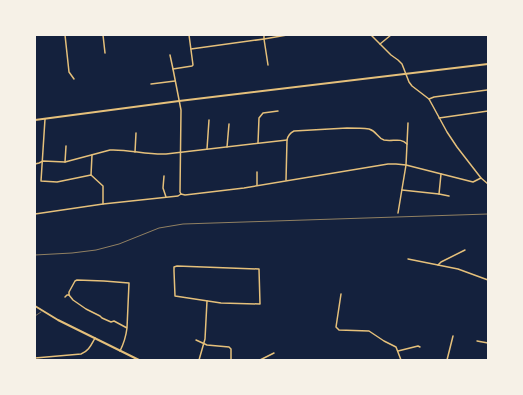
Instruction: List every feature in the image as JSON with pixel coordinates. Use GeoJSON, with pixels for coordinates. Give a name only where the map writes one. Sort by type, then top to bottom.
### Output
{"type":"FeatureCollection","features":[{"type":"Feature","properties":{"kind":"main road"},"geometry":{"type":"LineString","coordinates":[[35,120],[488,64]]}},
{"type":"Feature","properties":{"kind":"main road"},"geometry":{"type":"LineString","coordinates":[[35,306],[58,320],[138,360]]}},
{"type":"Feature","properties":{"kind":"street"},"geometry":{"type":"LineString","coordinates":[[65,35],[69,72],[74,79]]}},
{"type":"Feature","properties":{"kind":"street"},"geometry":{"type":"LineString","coordinates":[[103,35],[105,53]]}},
{"type":"Feature","properties":{"kind":"street"},"geometry":{"type":"LineString","coordinates":[[173,69],[193,65],[189,35]]}},
{"type":"Feature","properties":{"kind":"street"},"geometry":{"type":"LineString","coordinates":[[264,35],[268,65]]}},
{"type":"Feature","properties":{"kind":"street"},"geometry":{"type":"LineString","coordinates":[[191,49],[287,35]]}},
{"type":"Feature","properties":{"kind":"street"},"geometry":{"type":"LineString","coordinates":[[370,35],[402,64],[412,86],[429,99],[457,147],[481,178],[488,184]]}},
{"type":"Feature","properties":{"kind":"street"},"geometry":{"type":"LineString","coordinates":[[380,44],[390,35]]}},
{"type":"Feature","properties":{"kind":"street"},"geometry":{"type":"LineString","coordinates":[[170,55],[181,110],[181,194]]}},
{"type":"Feature","properties":{"kind":"street"},"geometry":{"type":"LineString","coordinates":[[151,84],[175,82]]}},
{"type":"Feature","properties":{"kind":"street"},"geometry":{"type":"LineString","coordinates":[[429,99],[434,97],[487,90]]}},
{"type":"Feature","properties":{"kind":"street"},"geometry":{"type":"LineString","coordinates":[[258,143],[259,118],[263,113],[278,111]]}},
{"type":"Feature","properties":{"kind":"street"},"geometry":{"type":"LineString","coordinates":[[439,118],[488,111]]}},
{"type":"Feature","properties":{"kind":"street"},"geometry":{"type":"LineString","coordinates":[[45,119],[41,181],[57,182],[91,175]]}},
{"type":"Feature","properties":{"kind":"street"},"geometry":{"type":"LineString","coordinates":[[207,149],[209,120]]}},
{"type":"Feature","properties":{"kind":"street"},"geometry":{"type":"LineString","coordinates":[[398,213],[406,166],[408,123]]}},
{"type":"Feature","properties":{"kind":"street"},"geometry":{"type":"LineString","coordinates":[[227,147],[229,124]]}},
{"type":"Feature","properties":{"kind":"street"},"geometry":{"type":"LineString","coordinates":[[286,180],[287,140],[290,133],[294,131],[358,128],[374,131],[384,140],[402,140],[407,144]]}},
{"type":"Feature","properties":{"kind":"street"},"geometry":{"type":"LineString","coordinates":[[135,152],[136,133]]}},
{"type":"Feature","properties":{"kind":"street"},"geometry":{"type":"LineString","coordinates":[[35,164],[43,161],[65,162],[110,150],[156,154],[287,140]]}},
{"type":"Feature","properties":{"kind":"street"},"geometry":{"type":"LineString","coordinates":[[65,162],[66,146]]}},
{"type":"Feature","properties":{"kind":"street"},"geometry":{"type":"LineString","coordinates":[[91,175],[92,155]]}},
{"type":"Feature","properties":{"kind":"street"},"geometry":{"type":"LineString","coordinates":[[35,214],[256,185],[388,164],[406,166],[473,182],[481,178]]}},
{"type":"Feature","properties":{"kind":"street"},"geometry":{"type":"LineString","coordinates":[[256,185],[257,172]]}},
{"type":"Feature","properties":{"kind":"street"},"geometry":{"type":"LineString","coordinates":[[439,194],[441,174]]}},
{"type":"Feature","properties":{"kind":"street"},"geometry":{"type":"LineString","coordinates":[[91,175],[103,186],[103,204]]}},
{"type":"Feature","properties":{"kind":"street"},"geometry":{"type":"LineString","coordinates":[[164,176],[163,188],[166,197]]}},
{"type":"Feature","properties":{"kind":"street"},"geometry":{"type":"LineString","coordinates":[[402,190],[448,196]]}},
{"type":"Feature","properties":{"kind":"street"},"geometry":{"type":"LineString","coordinates":[[438,265],[465,250]]}},
{"type":"Feature","properties":{"kind":"street"},"geometry":{"type":"LineString","coordinates":[[408,259],[458,269],[488,280]]}},
{"type":"Feature","properties":{"kind":"street"},"geometry":{"type":"LineString","coordinates":[[174,267],[259,269],[260,304],[221,303],[207,301],[175,296],[174,267]]}},
{"type":"Feature","properties":{"kind":"street"},"geometry":{"type":"LineString","coordinates":[[65,298],[65,296],[69,295],[71,288],[77,280],[128,283],[127,328],[125,340],[120,351]]}},
{"type":"Feature","properties":{"kind":"street"},"geometry":{"type":"LineString","coordinates":[[341,294],[336,327],[337,329],[369,331],[396,347],[401,360]]}},
{"type":"Feature","properties":{"kind":"street"},"geometry":{"type":"LineString","coordinates":[[69,295],[86,310],[127,328]]}},
{"type":"Feature","properties":{"kind":"street"},"geometry":{"type":"LineString","coordinates":[[199,360],[205,339],[207,301]]}},
{"type":"Feature","properties":{"kind":"street"},"geometry":{"type":"LineString","coordinates":[[447,360],[453,336]]}},
{"type":"Feature","properties":{"kind":"street"},"geometry":{"type":"LineString","coordinates":[[35,358],[81,354],[88,351],[95,338]]}},
{"type":"Feature","properties":{"kind":"street"},"geometry":{"type":"LineString","coordinates":[[196,340],[204,344],[230,347],[231,360]]}},
{"type":"Feature","properties":{"kind":"street"},"geometry":{"type":"LineString","coordinates":[[477,341],[488,343]]}},
{"type":"Feature","properties":{"kind":"street"},"geometry":{"type":"LineString","coordinates":[[398,351],[418,346],[420,347]]}},
{"type":"Feature","properties":{"kind":"street"},"geometry":{"type":"LineString","coordinates":[[260,360],[274,353]]}},
{"type":"Feature","properties":{"kind":"path"},"geometry":{"type":"LineString","coordinates":[[35,316],[42,310]]}},
{"type":"Feature","properties":{"kind":"railway"},"geometry":{"type":"LineString","coordinates":[[35,255],[96,250],[119,244],[159,228],[183,224],[488,214]]}}]}
